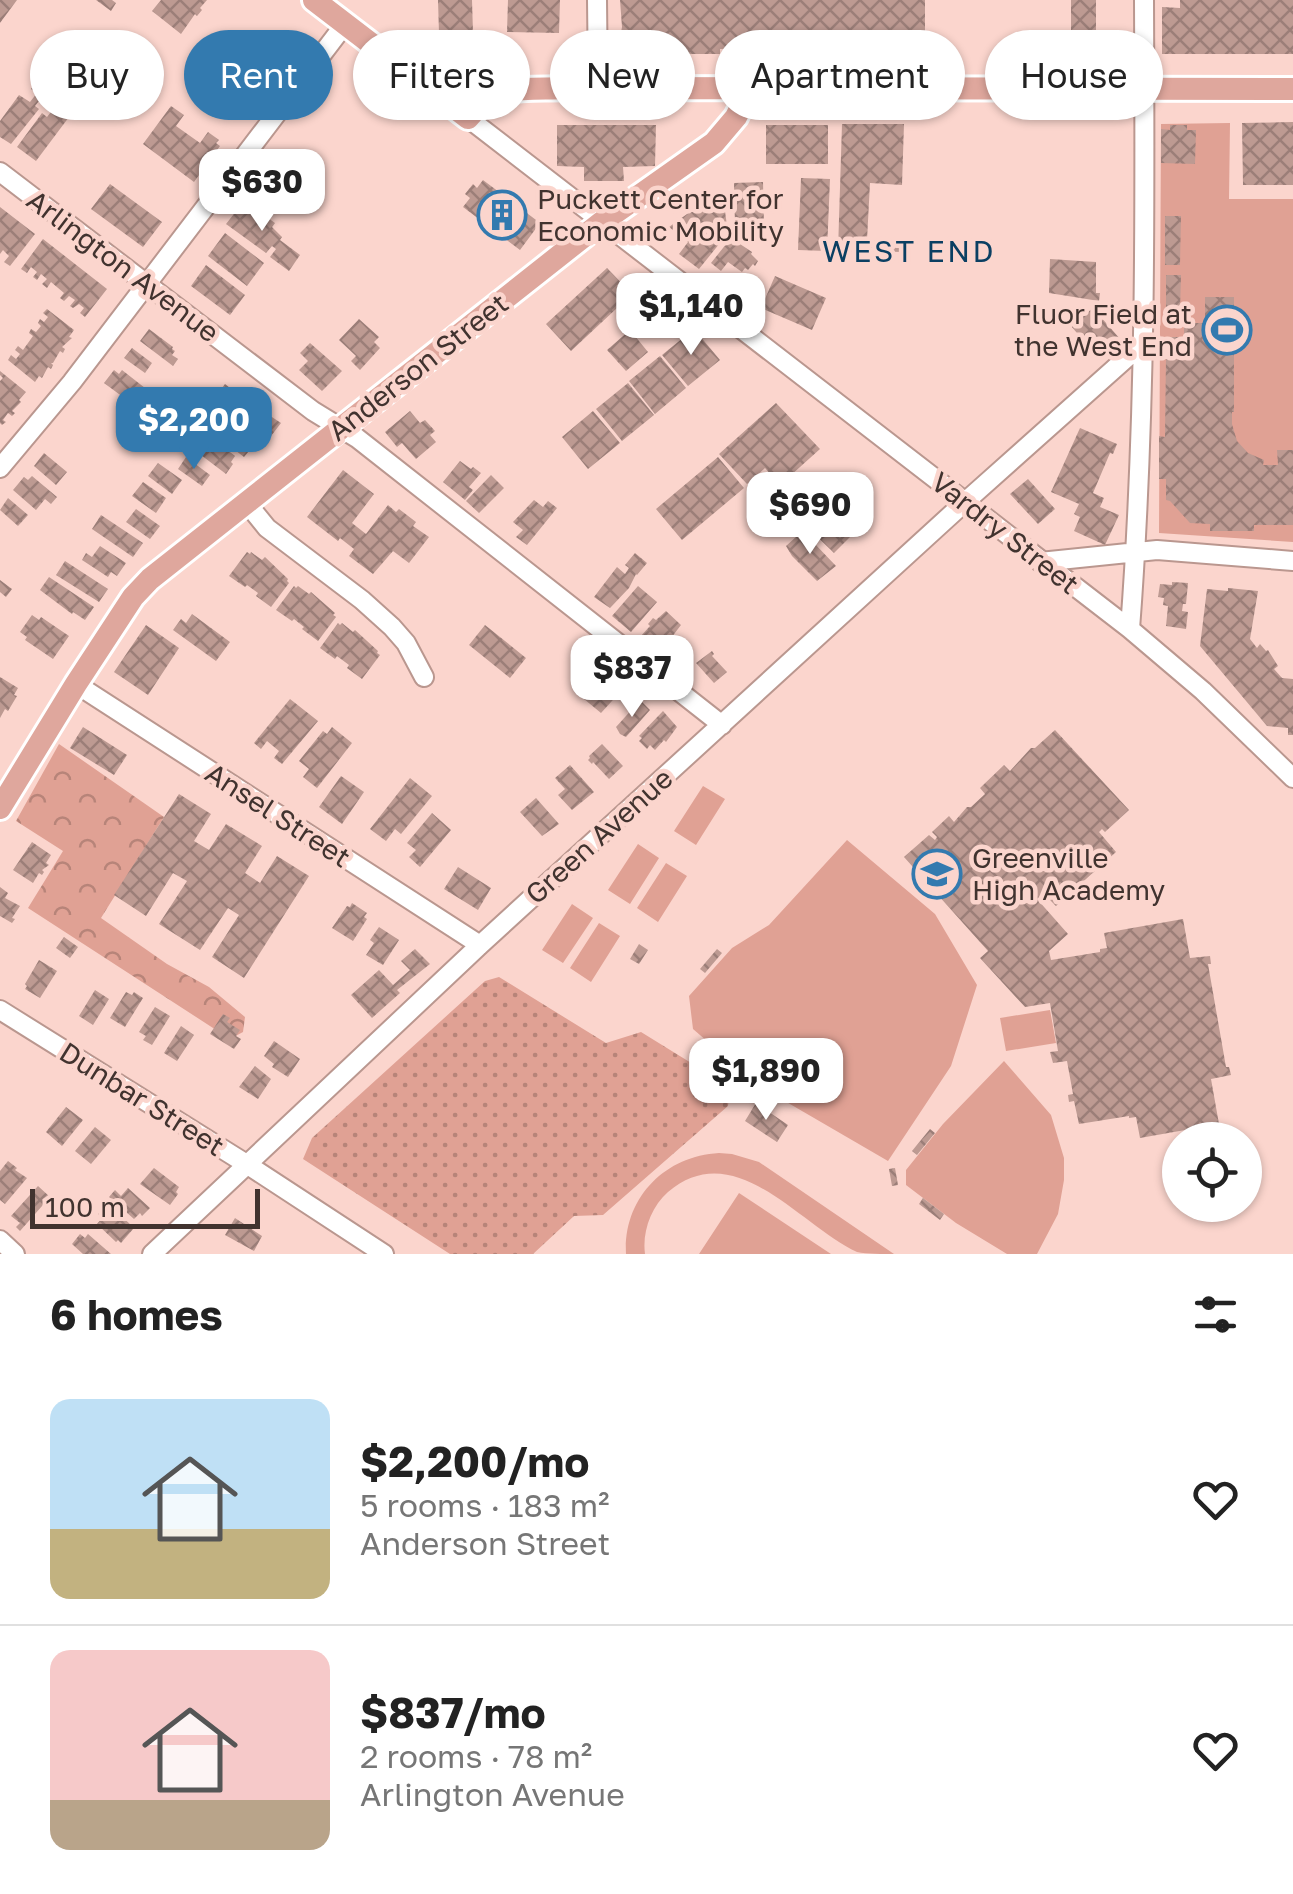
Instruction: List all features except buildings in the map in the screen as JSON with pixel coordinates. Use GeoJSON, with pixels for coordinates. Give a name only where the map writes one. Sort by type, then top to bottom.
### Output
{"type":"FeatureCollection","features":[{"type":"Feature","properties":{"kind":"main road"},"geometry":{"type":"LineString","coordinates":[[314,0],[354,30]]}},
{"type":"Feature","properties":{"kind":"main road"},"geometry":{"type":"LineString","coordinates":[[1163,88],[1293,89]]}},
{"type":"Feature","properties":{"kind":"main road","name":"Anderson Street"},"geometry":{"type":"LineString","coordinates":[[0,808],[134,597],[174,559],[602,222],[714,143],[733,120]]}},
{"type":"Feature","properties":{"kind":"street"},"geometry":{"type":"LineString","coordinates":[[596,0],[597,30]]}},
{"type":"Feature","properties":{"kind":"street"},"geometry":{"type":"LineString","coordinates":[[1144,0],[1144,30]]}},
{"type":"Feature","properties":{"kind":"street"},"geometry":{"type":"LineString","coordinates":[[0,468],[72,382],[346,24]]}},
{"type":"Feature","properties":{"kind":"street","name":"Vardry Street"},"geometry":{"type":"LineString","coordinates":[[471,120],[1130,629],[1204,691],[1293,778]]}},
{"type":"Feature","properties":{"kind":"street"},"geometry":{"type":"LineString","coordinates":[[1130,629],[1142,345],[1144,120]]}},
{"type":"Feature","properties":{"kind":"street","name":"Arlington Avenue"},"geometry":{"type":"LineString","coordinates":[[0,172],[314,411],[357,438],[722,725]]}},
{"type":"Feature","properties":{"kind":"street","name":"Green Avenue"},"geometry":{"type":"LineString","coordinates":[[152,1254],[480,945],[1142,345]]}},
{"type":"Feature","properties":{"kind":"street"},"geometry":{"type":"LineString","coordinates":[[246,502],[267,528],[392,627],[424,677]]}},
{"type":"Feature","properties":{"kind":"street"},"geometry":{"type":"LineString","coordinates":[[1040,562],[1157,550],[1293,561]]}},
{"type":"Feature","properties":{"kind":"street","name":"Ansel Street"},"geometry":{"type":"LineString","coordinates":[[76,684],[480,945]]}},
{"type":"Feature","properties":{"kind":"street","name":"Dunbar Street"},"geometry":{"type":"LineString","coordinates":[[0,1010],[384,1254]]}},
{"type":"Feature","properties":{"kind":"street"},"geometry":{"type":"LineString","coordinates":[[0,1240],[15,1254]]}},
{"type":"Feature","properties":{"kind":"green space","name":"Fluor Field at the West End"},"geometry":{"type":"Polygon","coordinates":[[[1230,123],[1229,199],[1293,199],[1293,542],[1159,533],[1161,124],[1230,123]]]}},
{"type":"Feature","properties":{"kind":"green space"},"geometry":{"type":"Polygon","coordinates":[[[59,744],[164,817],[101,918],[167,964],[209,987],[245,1017],[243,1032],[230,1039],[28,908],[63,851],[16,821],[59,744]]]}},
{"type":"Feature","properties":{"kind":"green space"},"geometry":{"type":"Polygon","coordinates":[[[703,786],[725,799],[696,845],[674,831],[703,786]]]}},
{"type":"Feature","properties":{"kind":"green space"},"geometry":{"type":"Polygon","coordinates":[[[847,840],[935,914],[977,985],[951,1066],[888,1161],[759,1086],[693,1029],[689,996],[732,948],[769,925],[847,840]]]}},
{"type":"Feature","properties":{"kind":"green space"},"geometry":{"type":"Polygon","coordinates":[[[638,844],[659,858],[630,904],[608,890],[638,844]]]}},
{"type":"Feature","properties":{"kind":"green space"},"geometry":{"type":"Polygon","coordinates":[[[666,863],[687,876],[658,922],[637,908],[666,863]]]}},
{"type":"Feature","properties":{"kind":"green space"},"geometry":{"type":"Polygon","coordinates":[[[572,904],[593,918],[563,963],[542,950],[572,904]]]}},
{"type":"Feature","properties":{"kind":"green space"},"geometry":{"type":"Polygon","coordinates":[[[599,923],[620,936],[591,982],[570,968],[599,923]]]}},
{"type":"Feature","properties":{"kind":"green space"},"geometry":{"type":"Polygon","coordinates":[[[499,977],[606,1043],[641,1032],[730,1087],[728,1106],[603,1215],[574,1216],[533,1254],[450,1254],[303,1159],[312,1138],[485,981],[499,977]]]}},
{"type":"Feature","properties":{"kind":"green space"},"geometry":{"type":"Polygon","coordinates":[[[1050,1010],[1056,1043],[1006,1051],[1000,1018],[1050,1010]]]}},
{"type":"Feature","properties":{"kind":"green space"},"geometry":{"type":"Polygon","coordinates":[[[1004,1061],[1051,1115],[1064,1158],[1058,1214],[1037,1254],[1007,1254],[956,1223],[906,1185],[906,1170],[943,1124],[1004,1061]]]}},
{"type":"Feature","properties":{"kind":"green space"},"geometry":{"type":"Polygon","coordinates":[[[719,1153],[759,1162],[894,1254],[857,1252],[766,1190],[718,1174],[693,1177],[668,1192],[649,1220],[645,1254],[626,1254],[632,1215],[651,1184],[681,1162],[719,1153]]]}},
{"type":"Feature","properties":{"kind":"green space"},"geometry":{"type":"Polygon","coordinates":[[[739,1193],[831,1254],[699,1254],[739,1193]]]}},
{"type":"Feature","properties":{"kind":"place","name":"Puckett Center for Economic Mobility"},"geometry":{"type":"Point","coordinates":[502,215]}},
{"type":"Feature","properties":{"kind":"place","name":"Fluor Field at the West End"},"geometry":{"type":"Point","coordinates":[1227,330]}},
{"type":"Feature","properties":{"kind":"place","name":"Greenville High Academy"},"geometry":{"type":"Point","coordinates":[937,874]}},
{"type":"Feature","properties":{"kind":"district","name":"WEST END"},"geometry":{"type":"Point","coordinates":[909,252]}}]}
